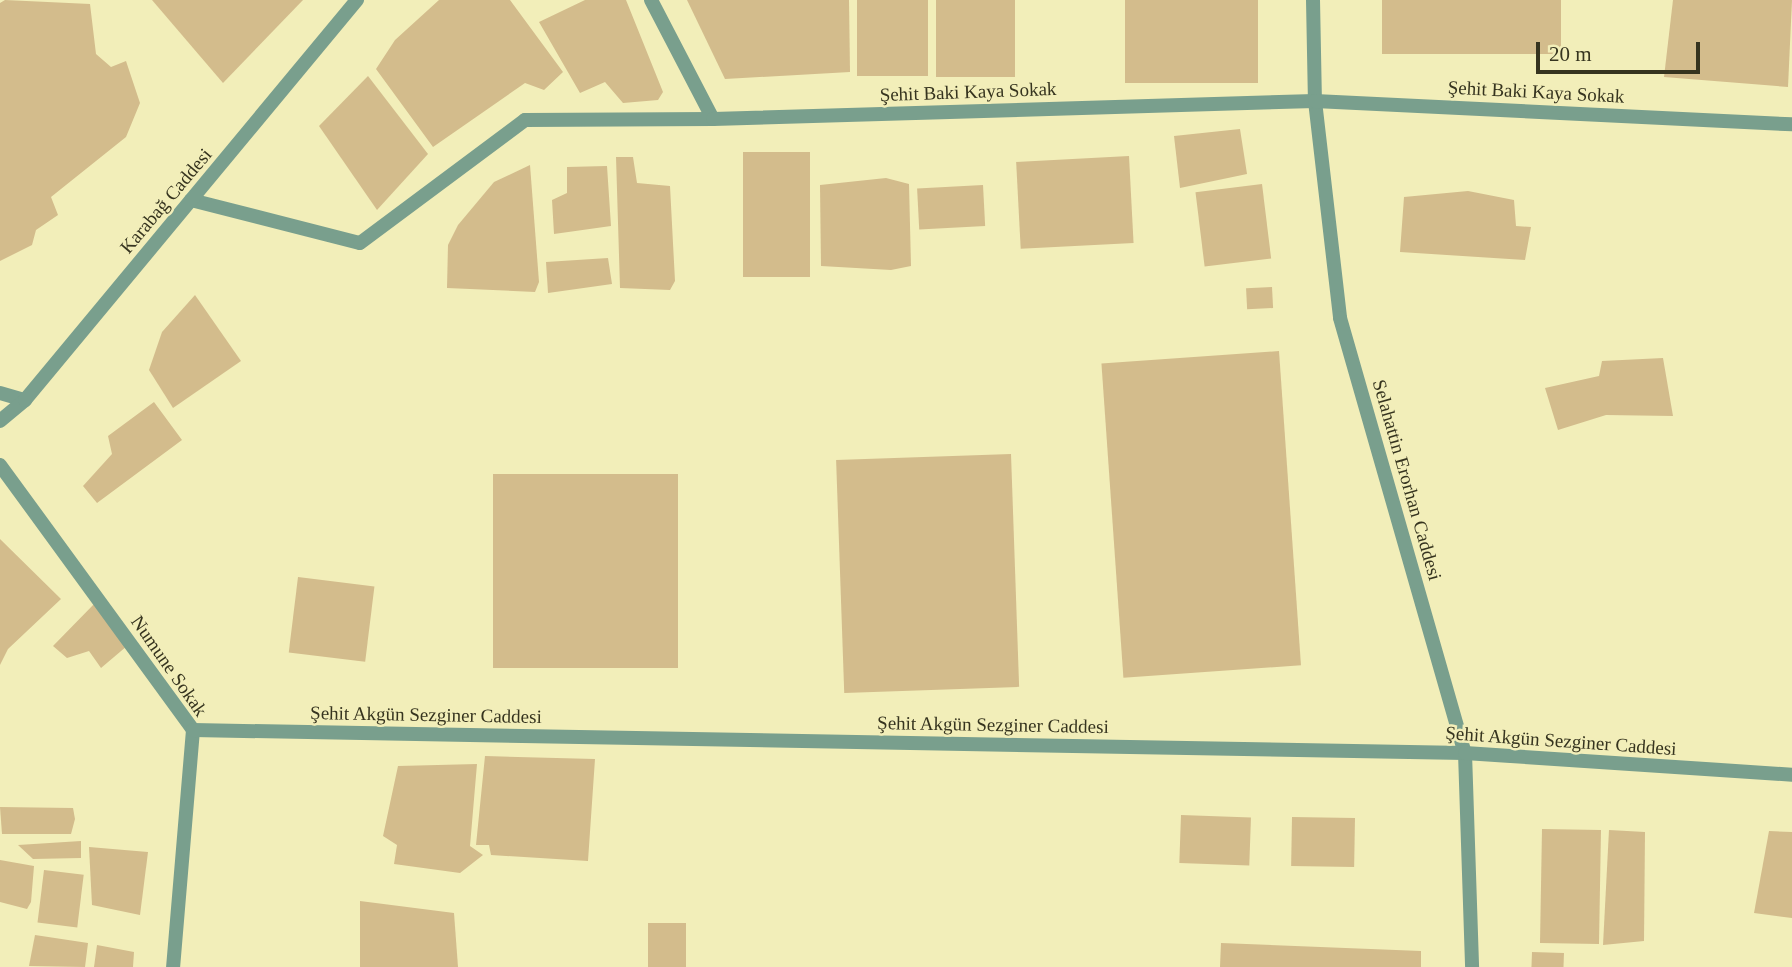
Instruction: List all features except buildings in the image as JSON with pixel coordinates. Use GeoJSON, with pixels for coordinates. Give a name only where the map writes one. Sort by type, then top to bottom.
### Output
{"type":"FeatureCollection","features":[{"type":"Feature","properties":{"kind":"street","name":"Karabağ Caddesi"},"geometry":{"type":"LineString","coordinates":[[0,421],[25,400],[357,0]]}},
{"type":"Feature","properties":{"kind":"street"},"geometry":{"type":"LineString","coordinates":[[651,0],[713,119]]}},
{"type":"Feature","properties":{"kind":"street","name":"Selahattin Erorhan Caddesi"},"geometry":{"type":"LineString","coordinates":[[1313,0],[1315,101],[1340,318],[1465,753],[1472,967]]}},
{"type":"Feature","properties":{"kind":"street","name":"Şehit Baki Kaya Sokak"},"geometry":{"type":"LineString","coordinates":[[191,200],[360,243],[525,120],[713,119],[1315,101],[1792,124]]}},
{"type":"Feature","properties":{"kind":"street"},"geometry":{"type":"LineString","coordinates":[[0,393],[25,400]]}},
{"type":"Feature","properties":{"kind":"street","name":"Numune Sokak"},"geometry":{"type":"LineString","coordinates":[[0,465],[193,730],[173,967]]}},
{"type":"Feature","properties":{"kind":"street","name":"Şehit Akgün Sezginer Caddesi"},"geometry":{"type":"LineString","coordinates":[[193,730],[1465,753],[1792,775]]}}]}
